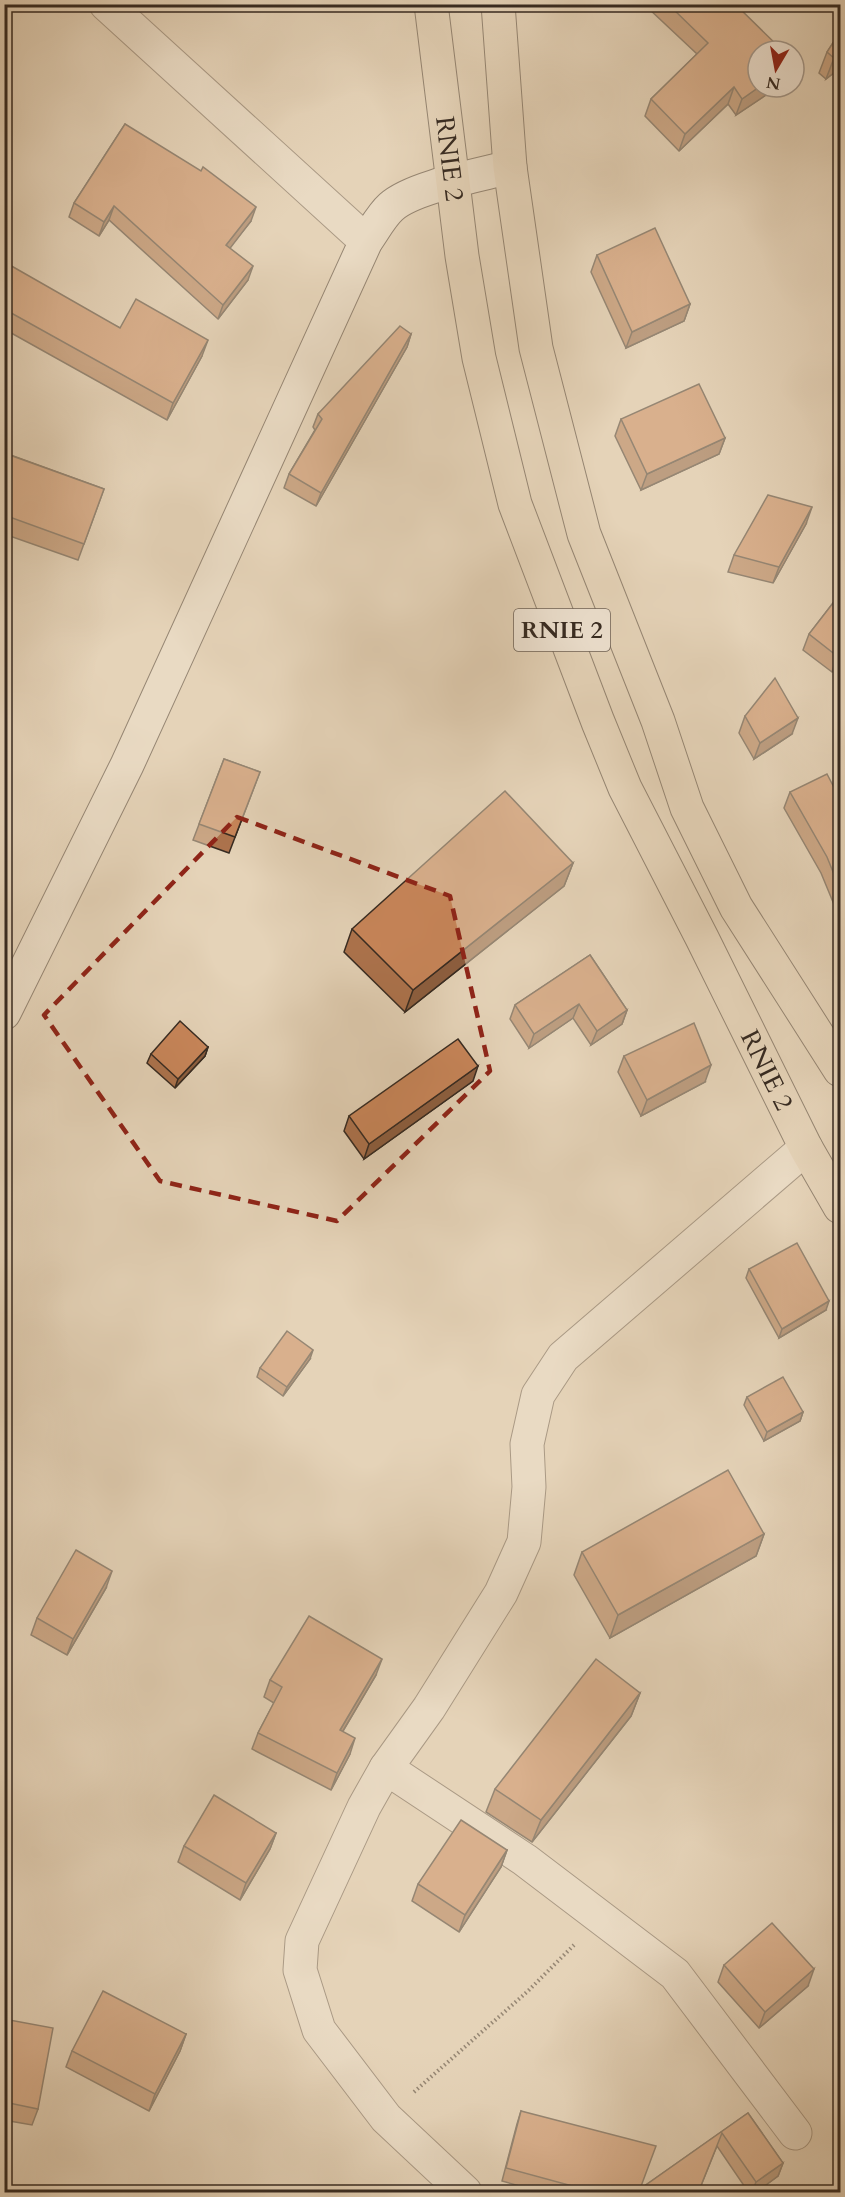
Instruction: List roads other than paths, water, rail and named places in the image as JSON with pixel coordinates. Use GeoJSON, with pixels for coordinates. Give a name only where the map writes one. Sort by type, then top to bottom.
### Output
{"type":"FeatureCollection","features":[{"type":"Feature","properties":{"kind":"highway","name":"RNIE 2"},"geometry":{"type":"LineString","coordinates":[[431,4],[462,256],[479,358],[516,504],[543,581],[625,788],[806,1148],[840,1207]]}},
{"type":"Feature","properties":{"kind":"highway","name":"RNIE 2"},"geometry":{"type":"LineString","coordinates":[[498,4],[510,167],[536,348],[584,534],[658,721],[687,808],[736,906],[840,1070]]}},
{"type":"Feature","properties":{"kind":"street"},"geometry":{"type":"LineString","coordinates":[[106,4],[366,241]]}},
{"type":"Feature","properties":{"kind":"street"},"geometry":{"type":"LineString","coordinates":[[4,1013],[127,765],[366,241],[390,208],[405,197],[510,167]]}},
{"type":"Feature","properties":{"kind":"street"},"geometry":{"type":"LineString","coordinates":[[465,2193],[386,2118],[319,2030],[300,1970],[302,1941],[364,1807],[386,1768],[429,1708],[501,1593],[524,1542],[529,1487],[527,1444],[538,1395],[563,1357],[806,1148]]}},
{"type":"Feature","properties":{"kind":"street"},"geometry":{"type":"LineString","coordinates":[[386,1768],[525,1860],[675,1974],[795,2133]]}}]}
